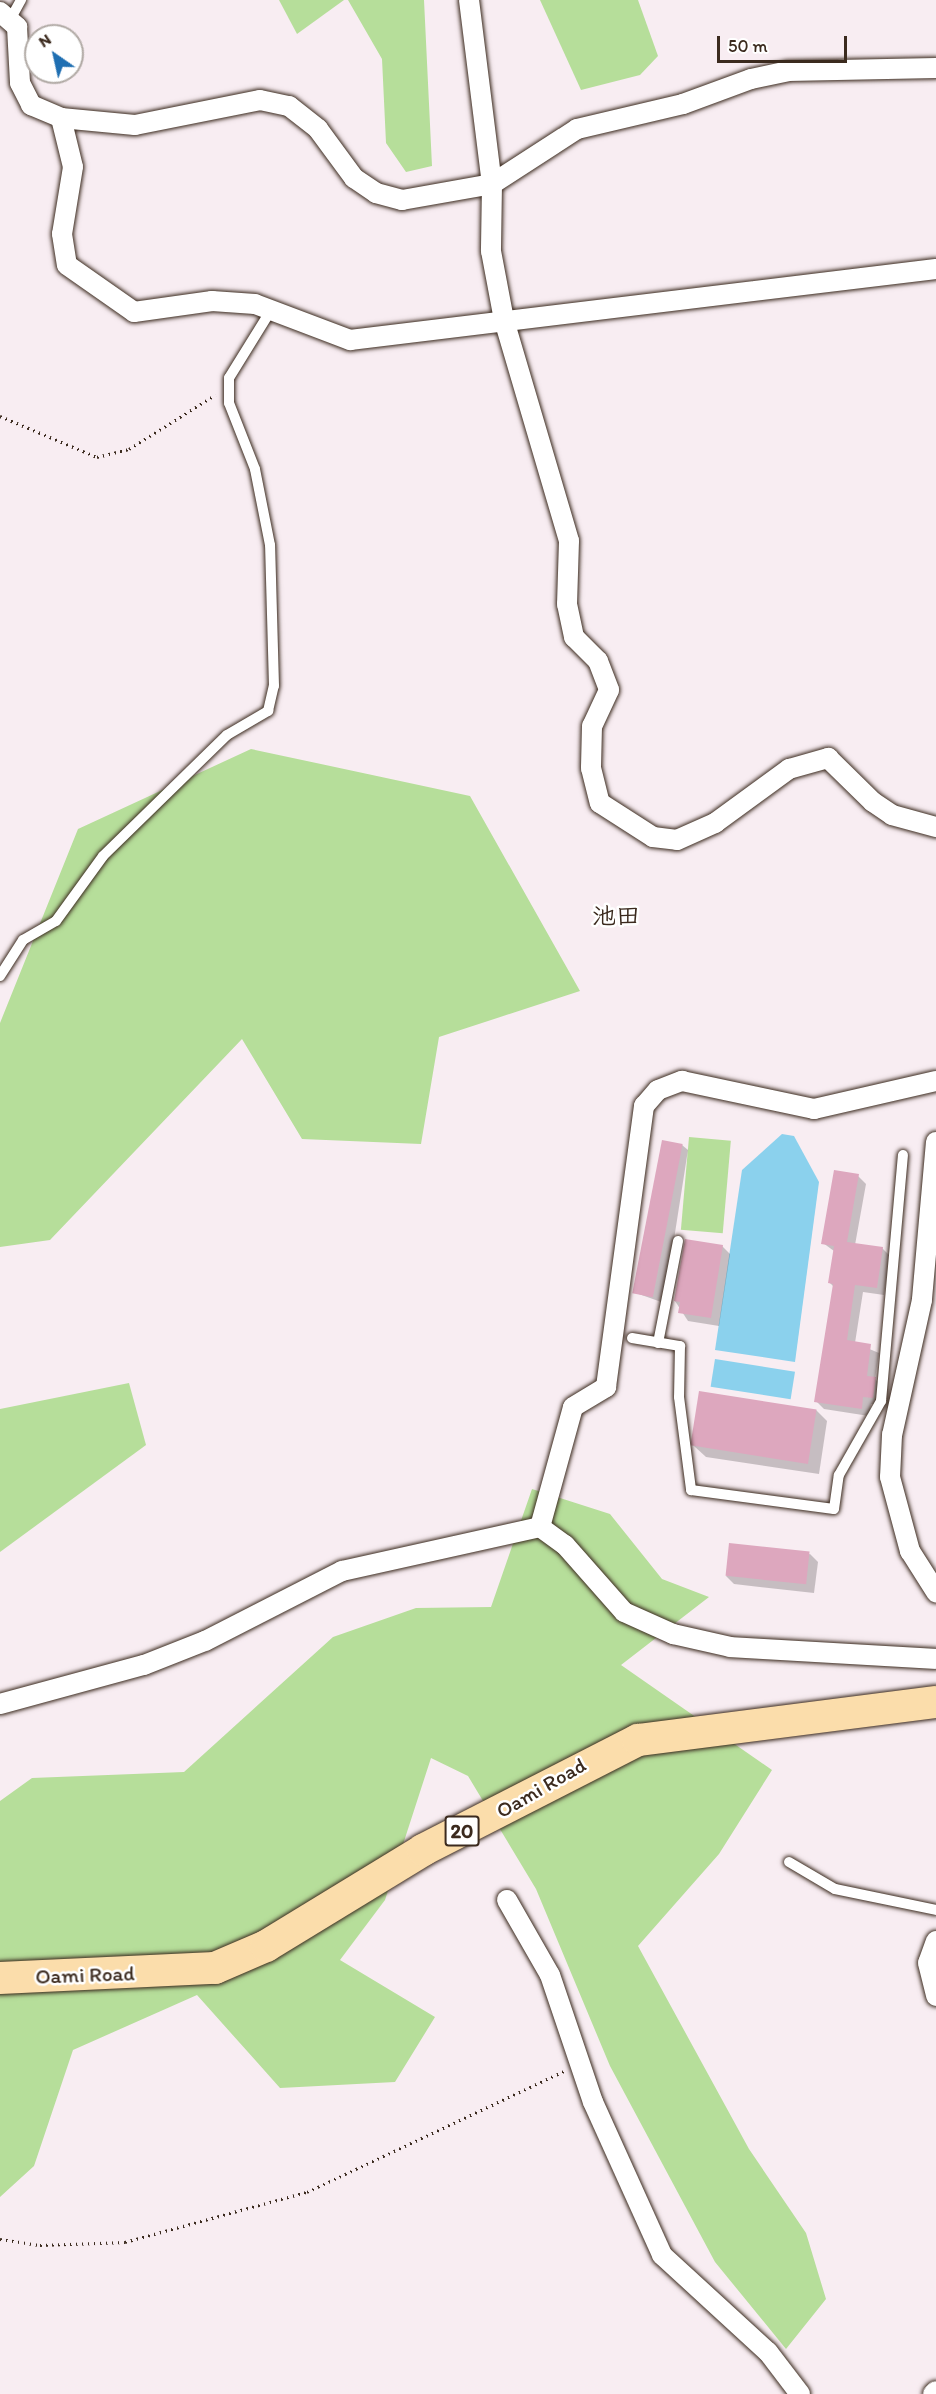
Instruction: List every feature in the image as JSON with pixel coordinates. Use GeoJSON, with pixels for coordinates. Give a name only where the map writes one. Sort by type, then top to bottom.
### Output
{"type":"FeatureCollection","features":[{"type":"Feature","properties":{"kind":"main road","name":"Oami Road"},"geometry":{"type":"LineString","coordinates":[[0,1978],[215,1968],[266,1946],[423,1850],[510,1808],[575,1768],[638,1740],[936,1702]]}},
{"type":"Feature","properties":{"kind":"street"},"geometry":{"type":"LineString","coordinates":[[469,0],[478,44],[492,184],[490,251],[504,320],[569,540],[567,604],[574,637],[598,660],[609,690],[592,726],[591,768],[600,803],[653,837],[677,840],[715,823],[789,769],[828,758],[873,802],[892,815],[936,827]]}},
{"type":"Feature","properties":{"kind":"street"},"geometry":{"type":"LineString","coordinates":[[5,15],[21,41],[23,95],[31,105],[61,118],[135,125],[260,100],[289,106],[318,129],[354,178],[376,193],[402,200],[492,184],[577,129],[682,104],[751,79],[788,71],[936,68]]}},
{"type":"Feature","properties":{"kind":"street"},"geometry":{"type":"LineString","coordinates":[[61,118],[73,167],[62,234],[68,265],[134,312],[212,301],[255,304],[270,312],[350,340],[936,269]]}},
{"type":"Feature","properties":{"kind":"street"},"geometry":{"type":"LineString","coordinates":[[540,1527],[573,1407],[606,1387],[644,1106],[658,1090],[682,1082],[814,1109],[900,1086],[935,1087]]}},
{"type":"Feature","properties":{"kind":"street"},"geometry":{"type":"LineString","coordinates":[[936,1142],[922,1300],[904,1369],[890,1477],[910,1551],[936,1592]]}},
{"type":"Feature","properties":{"kind":"street"},"geometry":{"type":"LineString","coordinates":[[0,1704],[144,1665],[205,1641],[342,1571],[390,1556],[540,1527],[565,1545],[624,1612],[673,1634],[730,1647],[936,1659]]}},
{"type":"Feature","properties":{"kind":"street"},"geometry":{"type":"LineString","coordinates":[[507,1899],[550,1975],[579,2062],[628,2187],[662,2255],[768,2352],[800,2394]]}},
{"type":"Feature","properties":{"kind":"street"},"geometry":{"type":"LineString","coordinates":[[936,1941],[928,1963],[936,1996]]}},
{"type":"Feature","properties":{"kind":"lane"},"geometry":{"type":"LineString","coordinates":[[5,15],[21,0]]}},
{"type":"Feature","properties":{"kind":"lane"},"geometry":{"type":"LineString","coordinates":[[0,976],[23,940],[56,921],[103,856],[227,735],[268,711],[274,686],[270,545],[255,469],[229,403],[229,386],[270,312]]}},
{"type":"Feature","properties":{"kind":"lane"},"geometry":{"type":"LineString","coordinates":[[632,1338],[680,1346],[679,1397],[691,1490],[834,1509],[839,1475],[881,1401],[903,1155]]}},
{"type":"Feature","properties":{"kind":"lane"},"geometry":{"type":"LineString","coordinates":[[658,1343],[678,1241]]}},
{"type":"Feature","properties":{"kind":"lane"},"geometry":{"type":"LineString","coordinates":[[884,1365],[904,1369]]}},
{"type":"Feature","properties":{"kind":"lane"},"geometry":{"type":"LineString","coordinates":[[789,1862],[835,1889],[936,1910]]}},
{"type":"Feature","properties":{"kind":"path"},"geometry":{"type":"LineString","coordinates":[[0,416],[97,458],[129,449],[229,386]]}},
{"type":"Feature","properties":{"kind":"path"},"geometry":{"type":"LineString","coordinates":[[0,2239],[40,2245],[125,2242],[307,2192],[579,2062]]}},
{"type":"Feature","properties":{"kind":"green space"},"geometry":{"type":"Polygon","coordinates":[[[279,0],[344,0],[297,34],[279,0]]]}},
{"type":"Feature","properties":{"kind":"green space"},"geometry":{"type":"Polygon","coordinates":[[[348,0],[424,0],[432,166],[406,172],[386,143],[382,59],[348,0]]]}},
{"type":"Feature","properties":{"kind":"green space"},"geometry":{"type":"Polygon","coordinates":[[[540,0],[638,0],[658,56],[640,75],[581,90],[540,0]]]}},
{"type":"Feature","properties":{"kind":"green space"},"geometry":{"type":"Polygon","coordinates":[[[251,749],[470,796],[580,991],[439,1037],[421,1144],[302,1139],[242,1039],[50,1240],[0,1247],[0,1023],[78,829],[251,749]]]}},
{"type":"Feature","properties":{"kind":"green space"},"geometry":{"type":"Polygon","coordinates":[[[689,1137],[731,1141],[723,1233],[681,1230],[689,1137]]]}},
{"type":"Feature","properties":{"kind":"green space"},"geometry":{"type":"Polygon","coordinates":[[[129,1383],[146,1445],[0,1552],[0,1409],[129,1383]]]}},
{"type":"Feature","properties":{"kind":"green space"},"geometry":{"type":"Polygon","coordinates":[[[532,1489],[610,1514],[662,1579],[709,1597],[621,1665],[772,1770],[719,1854],[638,1946],[749,2149],[806,2233],[826,2299],[786,2349],[715,2262],[610,2066],[536,1889],[468,1776],[431,1758],[385,1900],[340,1960],[435,2017],[395,2082],[280,2088],[197,1995],[73,2050],[34,2166],[0,2197],[0,1801],[32,1778],[184,1772],[333,1637],[416,1608],[491,1607],[532,1489]]]}},
{"type":"Feature","properties":{"kind":"water"},"geometry":{"type":"Polygon","coordinates":[[[782,1134],[794,1136],[819,1182],[795,1362],[715,1350],[742,1170],[782,1134]]]}},
{"type":"Feature","properties":{"kind":"water"},"geometry":{"type":"Polygon","coordinates":[[[715,1359],[795,1372],[791,1399],[711,1387],[715,1359]]]}},
{"type":"Feature","properties":{"kind":"building"},"geometry":{"type":"Polygon","coordinates":[[[662,1140],[683,1144],[653,1297],[632,1293],[662,1140]]]}},
{"type":"Feature","properties":{"kind":"building"},"geometry":{"type":"Polygon","coordinates":[[[834,1170],[859,1174],[847,1242],[883,1247],[877,1288],[855,1285],[847,1340],[871,1344],[867,1376],[876,1377],[873,1398],[863,1397],[862,1409],[814,1402],[833,1284],[828,1283],[834,1246],[821,1244],[834,1170]]]}},
{"type":"Feature","properties":{"kind":"building"},"geometry":{"type":"Polygon","coordinates":[[[685,1239],[723,1245],[711,1318],[678,1313],[680,1302],[674,1301],[685,1239]]]}},
{"type":"Feature","properties":{"kind":"building"},"geometry":{"type":"Polygon","coordinates":[[[699,1391],[817,1410],[808,1464],[690,1445],[699,1391]]]}},
{"type":"Feature","properties":{"kind":"building"},"geometry":{"type":"Polygon","coordinates":[[[729,1543],[810,1551],[806,1584],[726,1576],[729,1543]]]}},
{"type":"Feature","properties":{"kind":"district","name":"池田"},"geometry":{"type":"Point","coordinates":[616,916]}}]}
